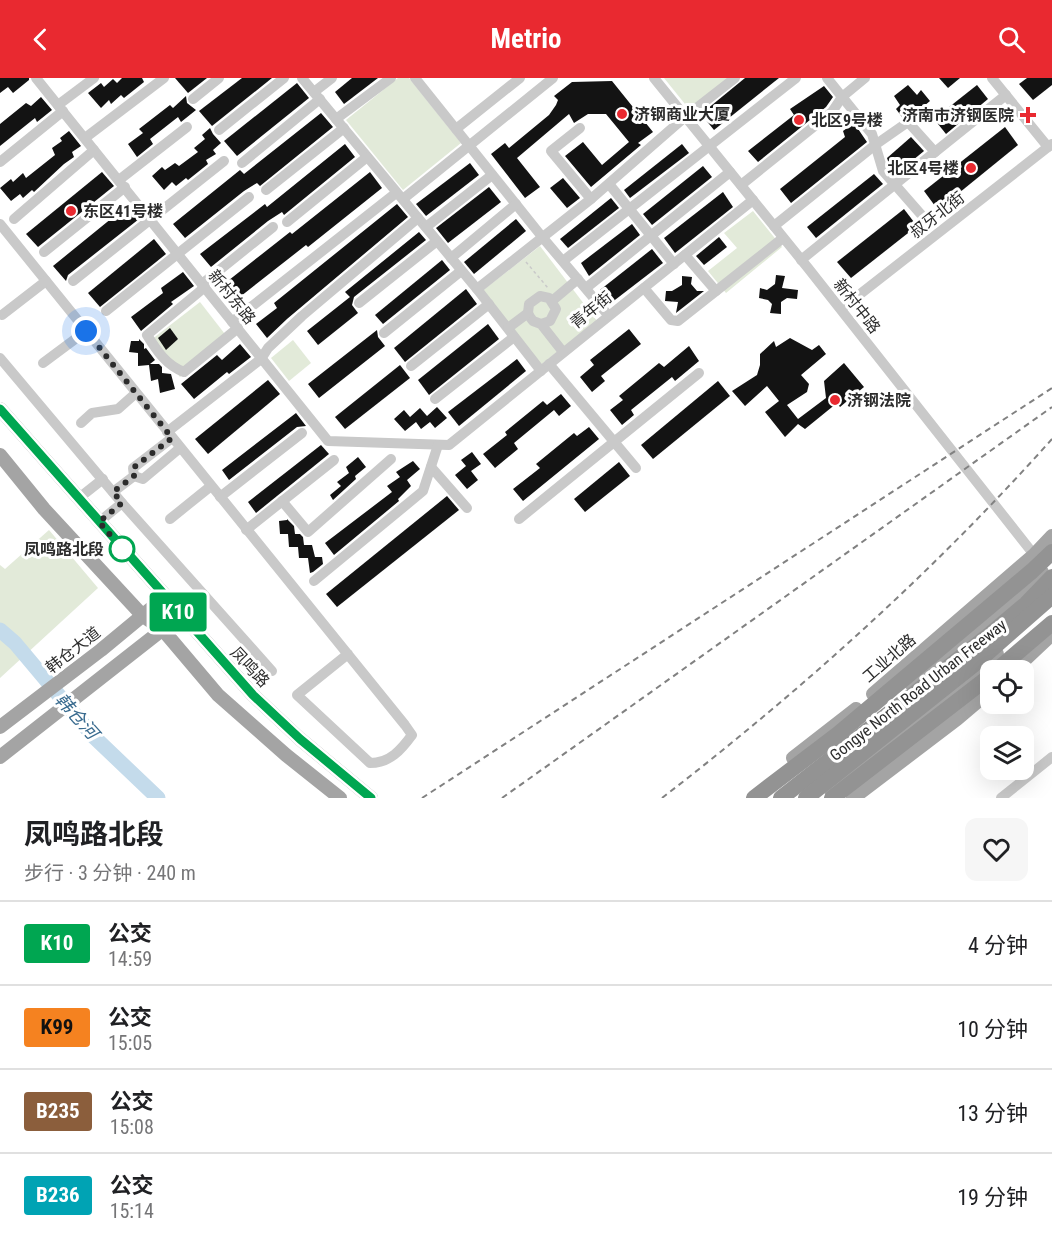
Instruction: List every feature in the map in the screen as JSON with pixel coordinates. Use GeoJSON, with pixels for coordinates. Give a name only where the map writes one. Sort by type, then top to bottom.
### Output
{"type":"FeatureCollection","features":[{"type":"Feature","properties":{"kind":"highway"},"geometry":{"type":"LineString","coordinates":[[754,798],[838,734],[1052,552]]}},
{"type":"Feature","properties":{"kind":"highway","name":"Gongye North Road Urban Freeway"},"geometry":{"type":"LineString","coordinates":[[781,798],[1026,604],[1050,571]]}},
{"type":"Feature","properties":{"kind":"highway","name":"Gongye North Road Urban Freeway"},"geometry":{"type":"LineString","coordinates":[[806,798],[977,662],[1052,596]]}},
{"type":"Feature","properties":{"kind":"highway"},"geometry":{"type":"LineString","coordinates":[[1009,660],[1052,623]]}},
{"type":"Feature","properties":{"kind":"highway"},"geometry":{"type":"LineString","coordinates":[[832,798],[980,684]]}},
{"type":"Feature","properties":{"kind":"main road","name":"凤鸣路"},"geometry":{"type":"LineString","coordinates":[[0,409],[253,695],[300,739],[371,798]]}},
{"type":"Feature","properties":{"kind":"main road"},"geometry":{"type":"LineString","coordinates":[[1,458],[44,509],[142,615],[163,630],[218,695],[286,755],[340,798]]}},
{"type":"Feature","properties":{"kind":"main road","name":"工业北路"},"geometry":{"type":"LineString","coordinates":[[742,798],[855,709],[1034,555],[1052,536]]}},
{"type":"Feature","properties":{"kind":"main road","name":"工业北路"},"geometry":{"type":"LineString","coordinates":[[766,798],[1050,571]]}},
{"type":"Feature","properties":{"kind":"main road","name":"韩仓大道"},"geometry":{"type":"LineString","coordinates":[[1,724],[101,650],[165,597]]}},
{"type":"Feature","properties":{"kind":"main road"},"geometry":{"type":"LineString","coordinates":[[819,798],[982,669],[1052,602]]}},
{"type":"Feature","properties":{"kind":"main road"},"geometry":{"type":"LineString","coordinates":[[0,757],[181,615]]}},
{"type":"Feature","properties":{"kind":"main road"},"geometry":{"type":"LineString","coordinates":[[1025,660],[1052,634]]}},
{"type":"Feature","properties":{"kind":"main road"},"geometry":{"type":"LineString","coordinates":[[853,798],[980,699]]}},
{"type":"Feature","properties":{"kind":"street","name":"新村东路"},"geometry":{"type":"LineString","coordinates":[[36,78],[328,441],[444,445]]}},
{"type":"Feature","properties":{"kind":"street"},"geometry":{"type":"LineString","coordinates":[[0,162],[94,78]]}},
{"type":"Feature","properties":{"kind":"street"},"geometry":{"type":"LineString","coordinates":[[85,138],[163,78]]}},
{"type":"Feature","properties":{"kind":"street"},"geometry":{"type":"LineString","coordinates":[[192,99],[219,78]]}},
{"type":"Feature","properties":{"kind":"street"},"geometry":{"type":"LineString","coordinates":[[219,130],[284,78]]}},
{"type":"Feature","properties":{"kind":"street"},"geometry":{"type":"LineString","coordinates":[[302,78],[511,333],[545,367],[636,468]]}},
{"type":"Feature","properties":{"kind":"street"},"geometry":{"type":"LineString","coordinates":[[242,163],[317,96],[332,78]]}},
{"type":"Feature","properties":{"kind":"street"},"geometry":{"type":"LineString","coordinates":[[266,190],[391,78]]}},
{"type":"Feature","properties":{"kind":"street"},"geometry":{"type":"LineString","coordinates":[[415,78],[608,315]]}},
{"type":"Feature","properties":{"kind":"street"},"geometry":{"type":"LineString","coordinates":[[456,129],[520,78]]}},
{"type":"Feature","properties":{"kind":"street"},"geometry":{"type":"LineString","coordinates":[[273,227],[147,335],[161,356],[174,368],[184,372],[235,325],[553,78]]}},
{"type":"Feature","properties":{"kind":"street","name":"新村中路"},"geometry":{"type":"LineString","coordinates":[[654,78],[841,309],[1034,555],[1050,571]]}},
{"type":"Feature","properties":{"kind":"street"},"geometry":{"type":"LineString","coordinates":[[477,289],[591,199],[685,117],[735,78]]}},
{"type":"Feature","properties":{"kind":"street"},"geometry":{"type":"LineString","coordinates":[[563,261],[796,78]]}},
{"type":"Feature","properties":{"kind":"street"},"geometry":{"type":"LineString","coordinates":[[827,78],[872,134],[884,171],[925,219]]}},
{"type":"Feature","properties":{"kind":"street"},"geometry":{"type":"LineString","coordinates":[[741,185],[832,112],[842,98],[865,78]]}},
{"type":"Feature","properties":{"kind":"street"},"geometry":{"type":"LineString","coordinates":[[992,78],[1050,145]]}},
{"type":"Feature","properties":{"kind":"street"},"geometry":{"type":"LineString","coordinates":[[801,260],[1006,95]]}},
{"type":"Feature","properties":{"kind":"street"},"geometry":{"type":"LineString","coordinates":[[774,226],[875,145],[908,122],[935,153]]}},
{"type":"Feature","properties":{"kind":"street"},"geometry":{"type":"LineString","coordinates":[[44,252],[187,127]]}},
{"type":"Feature","properties":{"kind":"street"},"geometry":{"type":"LineString","coordinates":[[580,128],[551,151],[591,199]]}},
{"type":"Feature","properties":{"kind":"street","name":"叔牙北街"},"geometry":{"type":"LineString","coordinates":[[841,309],[1050,145]]}},
{"type":"Feature","properties":{"kind":"street"},"geometry":{"type":"LineString","coordinates":[[14,219],[94,150]]}},
{"type":"Feature","properties":{"kind":"street"},"geometry":{"type":"LineString","coordinates":[[287,222],[368,157]]}},
{"type":"Feature","properties":{"kind":"street"},"geometry":{"type":"LineString","coordinates":[[73,282],[224,161]]}},
{"type":"Feature","properties":{"kind":"street"},"geometry":{"type":"LineString","coordinates":[[586,288],[730,172]]}},
{"type":"Feature","properties":{"kind":"street"},"geometry":{"type":"LineString","coordinates":[[426,227],[492,175]]}},
{"type":"Feature","properties":{"kind":"street"},"geometry":{"type":"LineString","coordinates":[[609,184],[674,264]]}},
{"type":"Feature","properties":{"kind":"street"},"geometry":{"type":"LineString","coordinates":[[106,312],[249,196]]}},
{"type":"Feature","properties":{"kind":"street","name":"青年街"},"geometry":{"type":"LineString","coordinates":[[444,445],[753,200]]}},
{"type":"Feature","properties":{"kind":"street"},"geometry":{"type":"LineString","coordinates":[[451,258],[516,204]]}},
{"type":"Feature","properties":{"kind":"street"},"geometry":{"type":"LineString","coordinates":[[134,476],[133,468],[261,358],[268,348],[302,316],[418,218]]}},
{"type":"Feature","properties":{"kind":"street"},"geometry":{"type":"LineString","coordinates":[[1,227],[348,654],[412,735],[399,751],[382,764],[370,764],[297,695],[348,654]]}},
{"type":"Feature","properties":{"kind":"street"},"geometry":{"type":"LineString","coordinates":[[644,288],[671,320],[678,321],[783,237]]}},
{"type":"Feature","properties":{"kind":"street"},"geometry":{"type":"LineString","coordinates":[[359,303],[437,241]]}},
{"type":"Feature","properties":{"kind":"street"},"geometry":{"type":"LineString","coordinates":[[685,255],[716,291]]}},
{"type":"Feature","properties":{"kind":"street"},"geometry":{"type":"LineString","coordinates":[[384,333],[461,271]]}},
{"type":"Feature","properties":{"kind":"street"},"geometry":{"type":"LineString","coordinates":[[554,300],[578,279]]}},
{"type":"Feature","properties":{"kind":"street"},"geometry":{"type":"LineString","coordinates":[[2,315],[46,281]]}},
{"type":"Feature","properties":{"kind":"street"},"geometry":{"type":"LineString","coordinates":[[435,399],[511,333],[528,313],[530,304],[536,298],[545,297],[554,300]]}},
{"type":"Feature","properties":{"kind":"street"},"geometry":{"type":"LineString","coordinates":[[541,324],[550,321],[555,314],[554,300]]}},
{"type":"Feature","properties":{"kind":"street"},"geometry":{"type":"LineString","coordinates":[[411,366],[489,304]]}},
{"type":"Feature","properties":{"kind":"street"},"geometry":{"type":"LineString","coordinates":[[528,313],[533,321],[541,324],[563,352]]}},
{"type":"Feature","properties":{"kind":"street"},"geometry":{"type":"LineString","coordinates":[[43,363],[86,331]]}},
{"type":"Feature","properties":{"kind":"street"},"geometry":{"type":"LineString","coordinates":[[0,358],[122,503],[272,671]]}},
{"type":"Feature","properties":{"kind":"street"},"geometry":{"type":"LineString","coordinates":[[519,519],[699,372]]}},
{"type":"Feature","properties":{"kind":"street"},"geometry":{"type":"LineString","coordinates":[[81,423],[93,413],[118,409],[136,393]]}},
{"type":"Feature","properties":{"kind":"street"},"geometry":{"type":"LineString","coordinates":[[220,497],[302,433]]}},
{"type":"Feature","properties":{"kind":"street"},"geometry":{"type":"LineString","coordinates":[[314,581],[423,491],[431,467],[444,445]]}},
{"type":"Feature","properties":{"kind":"street"},"geometry":{"type":"LineString","coordinates":[[134,476],[143,479],[180,448]]}},
{"type":"Feature","properties":{"kind":"street"},"geometry":{"type":"LineString","coordinates":[[282,501],[308,532],[391,459]]}},
{"type":"Feature","properties":{"kind":"street"},"geometry":{"type":"LineString","coordinates":[[246,530],[334,460]]}},
{"type":"Feature","properties":{"kind":"street"},"geometry":{"type":"LineString","coordinates":[[431,467],[467,508]]}},
{"type":"Feature","properties":{"kind":"street"},"geometry":{"type":"LineString","coordinates":[[113,492],[134,476]]}},
{"type":"Feature","properties":{"kind":"street"},"geometry":{"type":"LineString","coordinates":[[79,498],[103,479]]}},
{"type":"Feature","properties":{"kind":"street"},"geometry":{"type":"LineString","coordinates":[[170,519],[211,486]]}},
{"type":"Feature","properties":{"kind":"street"},"geometry":{"type":"LineString","coordinates":[[99,522],[122,503]]}},
{"type":"Feature","properties":{"kind":"street"},"geometry":{"type":"LineString","coordinates":[[1001,798],[1052,757]]}},
{"type":"Feature","properties":{"kind":"path"},"geometry":{"type":"LineString","coordinates":[[520,255],[554,300]]}},
{"type":"Feature","properties":{"kind":"green space"},"geometry":{"type":"Polygon","coordinates":[[[398,78],[409,78],[461,143],[403,190],[346,120],[398,78]]]}},
{"type":"Feature","properties":{"kind":"green space"},"geometry":{"type":"Polygon","coordinates":[[[664,78],[728,78],[689,109],[664,78]]]}},
{"type":"Feature","properties":{"kind":"green space"},"geometry":{"type":"Polygon","coordinates":[[[753,211],[782,247],[726,293],[708,271],[737,248],[724,233],[753,211]]]}},
{"type":"Feature","properties":{"kind":"green space"},"geometry":{"type":"Polygon","coordinates":[[[540,246],[597,321],[539,366],[482,291],[540,246]]]}},
{"type":"Feature","properties":{"kind":"green space"},"geometry":{"type":"Polygon","coordinates":[[[200,302],[228,338],[180,377],[151,340],[200,302]]]}},
{"type":"Feature","properties":{"kind":"green space"},"geometry":{"type":"Polygon","coordinates":[[[293,340],[311,363],[289,381],[271,358],[293,340]]]}},
{"type":"Feature","properties":{"kind":"green space"},"geometry":{"type":"Polygon","coordinates":[[[49,530],[98,588],[0,678],[0,565],[5,569],[49,530]]]}},
{"type":"Feature","properties":{"kind":"building"},"geometry":{"type":"Polygon","coordinates":[[[0,78],[29,78],[29,80],[13,93],[8,87],[0,93],[0,78]]]}},
{"type":"Feature","properties":{"kind":"building"},"geometry":{"type":"Polygon","coordinates":[[[122,78],[142,78],[144,82],[124,98],[121,95],[111,104],[109,100],[101,108],[88,93],[101,83],[104,87],[113,79],[117,83],[122,78]]]}},
{"type":"Feature","properties":{"kind":"building"},"geometry":{"type":"Polygon","coordinates":[[[175,78],[207,78],[188,93],[175,78]]]}},
{"type":"Feature","properties":{"kind":"building"},"geometry":{"type":"Polygon","coordinates":[[[242,78],[272,78],[212,126],[199,111],[242,78]]]}},
{"type":"Feature","properties":{"kind":"building"},"geometry":{"type":"Polygon","coordinates":[[[352,78],[378,78],[344,104],[335,92],[352,78]]]}},
{"type":"Feature","properties":{"kind":"building"},"geometry":{"type":"Polygon","coordinates":[[[745,78],[779,78],[714,130],[701,114],[745,78]]]}},
{"type":"Feature","properties":{"kind":"building"},"geometry":{"type":"Polygon","coordinates":[[[939,78],[960,78],[948,88],[939,78]]]}},
{"type":"Feature","properties":{"kind":"building"},"geometry":{"type":"Polygon","coordinates":[[[1027,78],[1052,78],[1052,85],[1033,100],[1019,84],[1027,78]]]}},
{"type":"Feature","properties":{"kind":"building"},"geometry":{"type":"Polygon","coordinates":[[[612,81],[653,132],[591,187],[565,156],[583,142],[602,165],[629,142],[606,114],[588,114],[574,123],[569,114],[517,158],[540,187],[525,198],[491,154],[505,143],[509,148],[549,115],[558,100],[554,96],[572,82],[612,81]]]}},
{"type":"Feature","properties":{"kind":"building"},"geometry":{"type":"Polygon","coordinates":[[[297,83],[309,98],[237,156],[224,141],[297,83]]]}},
{"type":"Feature","properties":{"kind":"building"},"geometry":{"type":"Polygon","coordinates":[[[908,85],[917,95],[921,90],[930,101],[912,116],[902,117],[896,109],[900,105],[894,96],[908,85]]]}},
{"type":"Feature","properties":{"kind":"building"},"geometry":{"type":"Polygon","coordinates":[[[977,85],[988,99],[946,134],[934,119],[977,85]]]}},
{"type":"Feature","properties":{"kind":"building","name":"北区9号楼"},"geometry":{"type":"Polygon","coordinates":[[[824,86],[833,97],[826,107],[758,162],[748,151],[794,115],[790,109],[824,86]]]}},
{"type":"Feature","properties":{"kind":"building"},"geometry":{"type":"Polygon","coordinates":[[[186,96],[187,103],[196,110],[181,122],[178,117],[150,139],[153,144],[137,157],[128,144],[143,133],[139,129],[170,105],[173,108],[186,96]]]}},
{"type":"Feature","properties":{"kind":"building"},"geometry":{"type":"Polygon","coordinates":[[[41,97],[52,110],[37,122],[35,118],[0,146],[0,124],[26,103],[31,106],[41,97]]]}},
{"type":"Feature","properties":{"kind":"building"},"geometry":{"type":"Polygon","coordinates":[[[321,113],[333,127],[260,186],[257,183],[244,191],[185,238],[173,224],[240,170],[244,174],[321,113]]]}},
{"type":"Feature","properties":{"kind":"building"},"geometry":{"type":"Polygon","coordinates":[[[854,123],[867,142],[791,203],[780,189],[845,137],[843,131],[854,123]]]}},
{"type":"Feature","properties":{"kind":"building","name":"北区4号楼"},"geometry":{"type":"Polygon","coordinates":[[[1005,127],[1018,145],[938,210],[924,191],[1005,127]]]}},
{"type":"Feature","properties":{"kind":"building"},"geometry":{"type":"Polygon","coordinates":[[[210,128],[221,143],[213,150],[216,154],[206,160],[208,164],[188,180],[186,178],[176,186],[172,182],[164,190],[152,176],[162,167],[165,170],[175,163],[179,166],[198,152],[194,148],[205,139],[202,135],[210,128]]]}},
{"type":"Feature","properties":{"kind":"building"},"geometry":{"type":"Polygon","coordinates":[[[69,131],[81,146],[72,152],[74,157],[34,192],[32,190],[23,198],[20,194],[11,201],[0,188],[11,179],[13,182],[23,173],[26,178],[55,155],[52,148],[62,141],[60,138],[69,131]]]}},
{"type":"Feature","properties":{"kind":"building"},"geometry":{"type":"Polygon","coordinates":[[[911,137],[924,151],[896,174],[887,158],[911,137]]]}},
{"type":"Feature","properties":{"kind":"building"},"geometry":{"type":"Polygon","coordinates":[[[345,144],[355,157],[284,215],[282,212],[268,221],[211,267],[200,254],[265,204],[267,207],[345,144]]]}},
{"type":"Feature","properties":{"kind":"building"},"geometry":{"type":"Polygon","coordinates":[[[682,144],[689,153],[630,198],[624,190],[682,144]]]}},
{"type":"Feature","properties":{"kind":"building"},"geometry":{"type":"Polygon","coordinates":[[[470,163],[479,175],[426,216],[416,204],[470,163]]]}},
{"type":"Feature","properties":{"kind":"building"},"geometry":{"type":"Polygon","coordinates":[[[703,166],[712,177],[652,225],[643,214],[703,166]]]}},
{"type":"Feature","properties":{"kind":"building","name":"东区41号楼"},"geometry":{"type":"Polygon","coordinates":[[[102,172],[114,186],[38,247],[26,234],[102,172]]]}},
{"type":"Feature","properties":{"kind":"building"},"geometry":{"type":"Polygon","coordinates":[[[370,172],[382,188],[236,300],[224,284],[370,172]]]}},
{"type":"Feature","properties":{"kind":"building"},"geometry":{"type":"Polygon","coordinates":[[[874,174],[883,184],[816,238],[807,227],[874,174]]]}},
{"type":"Feature","properties":{"kind":"building"},"geometry":{"type":"Polygon","coordinates":[[[563,178],[580,198],[567,208],[550,188],[563,178]]]}},
{"type":"Feature","properties":{"kind":"building"},"geometry":{"type":"Polygon","coordinates":[[[489,187],[501,202],[448,243],[436,228],[489,187]]]}},
{"type":"Feature","properties":{"kind":"building"},"geometry":{"type":"Polygon","coordinates":[[[723,192],[733,207],[675,253],[664,238],[723,192]]]}},
{"type":"Feature","properties":{"kind":"building"},"geometry":{"type":"Polygon","coordinates":[[[611,198],[619,208],[568,248],[560,239],[611,198]]]}},
{"type":"Feature","properties":{"kind":"building"},"geometry":{"type":"Polygon","coordinates":[[[397,204],[408,217],[267,338],[256,324],[277,308],[274,303],[397,204]]]}},
{"type":"Feature","properties":{"kind":"building"},"geometry":{"type":"Polygon","coordinates":[[[128,205],[139,219],[68,275],[66,281],[53,266],[128,205]]]}},
{"type":"Feature","properties":{"kind":"building"},"geometry":{"type":"Polygon","coordinates":[[[904,209],[917,226],[851,278],[837,262],[904,209]]]}},
{"type":"Feature","properties":{"kind":"building"},"geometry":{"type":"Polygon","coordinates":[[[516,219],[526,231],[474,274],[464,262],[516,219]]]}},
{"type":"Feature","properties":{"kind":"building"},"geometry":{"type":"Polygon","coordinates":[[[632,224],[640,235],[589,276],[581,263],[632,224]]]}},
{"type":"Feature","properties":{"kind":"building"},"geometry":{"type":"Polygon","coordinates":[[[419,232],[426,240],[354,297],[352,305],[358,313],[318,345],[307,331],[350,297],[345,292],[419,232]]]}},
{"type":"Feature","properties":{"kind":"building"},"geometry":{"type":"Polygon","coordinates":[[[719,237],[727,247],[704,265],[696,256],[719,237]]]}},
{"type":"Feature","properties":{"kind":"building"},"geometry":{"type":"Polygon","coordinates":[[[154,239],[166,254],[100,307],[88,293],[154,239]]]}},
{"type":"Feature","properties":{"kind":"building"},"geometry":{"type":"Polygon","coordinates":[[[652,249],[663,263],[611,303],[600,290],[652,249]]]}},
{"type":"Feature","properties":{"kind":"building"},"geometry":{"type":"Polygon","coordinates":[[[442,260],[450,270],[383,324],[375,315],[442,260]]]}},
{"type":"Feature","properties":{"kind":"building"},"geometry":{"type":"Polygon","coordinates":[[[183,272],[194,286],[171,302],[173,304],[141,331],[131,317],[163,293],[161,288],[183,272]]]}},
{"type":"Feature","properties":{"kind":"building"},"geometry":{"type":"Polygon","coordinates":[[[776,275],[785,276],[782,288],[798,290],[797,299],[787,298],[781,302],[781,314],[770,313],[772,304],[768,300],[759,298],[760,288],[767,290],[775,284],[776,275]]]}},
{"type":"Feature","properties":{"kind":"building"},"geometry":{"type":"Polygon","coordinates":[[[682,276],[692,277],[691,284],[697,291],[704,291],[676,313],[678,302],[665,301],[666,291],[672,291],[682,285],[682,276]]]}},
{"type":"Feature","properties":{"kind":"building"},"geometry":{"type":"Polygon","coordinates":[[[466,289],[477,304],[405,362],[394,348],[466,289]]]}},
{"type":"Feature","properties":{"kind":"building"},"geometry":{"type":"Polygon","coordinates":[[[488,324],[499,339],[429,395],[418,380],[488,324]]]}},
{"type":"Feature","properties":{"kind":"building"},"geometry":{"type":"Polygon","coordinates":[[[170,328],[178,339],[166,350],[158,338],[170,328]]]}},
{"type":"Feature","properties":{"kind":"building"},"geometry":{"type":"Polygon","coordinates":[[[629,329],[641,344],[601,376],[605,381],[592,392],[580,377],[594,365],[590,360],[629,329]]]}},
{"type":"Feature","properties":{"kind":"building"},"geometry":{"type":"Polygon","coordinates":[[[377,330],[378,337],[385,346],[319,398],[308,384],[377,330]]]}},
{"type":"Feature","properties":{"kind":"building"},"geometry":{"type":"Polygon","coordinates":[[[790,338],[812,350],[819,345],[826,354],[801,375],[809,384],[807,392],[787,405],[798,419],[826,398],[824,381],[844,363],[864,387],[840,407],[837,403],[805,429],[798,424],[785,437],[765,412],[779,401],[767,386],[745,406],[732,391],[757,375],[760,354],[774,341],[776,347],[790,338]]]}},
{"type":"Feature","properties":{"kind":"building"},"geometry":{"type":"Polygon","coordinates":[[[139,339],[144,344],[144,349],[146,348],[155,360],[150,364],[159,364],[162,367],[162,373],[171,374],[175,389],[160,393],[158,379],[151,381],[149,365],[138,366],[138,353],[129,352],[131,341],[139,341],[139,339]]]}},
{"type":"Feature","properties":{"kind":"building"},"geometry":{"type":"Polygon","coordinates":[[[240,344],[251,357],[229,374],[227,372],[194,399],[181,384],[217,355],[222,360],[240,344]]]}},
{"type":"Feature","properties":{"kind":"building"},"geometry":{"type":"Polygon","coordinates":[[[689,346],[699,361],[675,381],[672,377],[631,410],[634,415],[622,425],[610,410],[623,400],[619,396],[659,363],[664,367],[689,346]]]}},
{"type":"Feature","properties":{"kind":"building"},"geometry":{"type":"Polygon","coordinates":[[[517,359],[526,371],[459,426],[448,412],[517,359]]]}},
{"type":"Feature","properties":{"kind":"building"},"geometry":{"type":"Polygon","coordinates":[[[400,365],[410,378],[345,429],[335,417],[400,365]]]}},
{"type":"Feature","properties":{"kind":"building"},"geometry":{"type":"Polygon","coordinates":[[[268,380],[280,394],[208,454],[195,439],[268,380]]]}},
{"type":"Feature","properties":{"kind":"building"},"geometry":{"type":"Polygon","coordinates":[[[718,381],[730,396],[653,459],[641,445],[718,381]]]}},
{"type":"Feature","properties":{"kind":"building"},"geometry":{"type":"Polygon","coordinates":[[[561,394],[571,406],[559,416],[554,410],[514,443],[518,449],[495,468],[483,454],[507,435],[505,432],[543,401],[547,405],[561,394]]]}},
{"type":"Feature","properties":{"kind":"building"},"geometry":{"type":"Polygon","coordinates":[[[437,407],[447,418],[435,428],[430,422],[421,429],[416,422],[405,431],[394,419],[404,410],[410,417],[420,408],[427,416],[437,407]]]}},
{"type":"Feature","properties":{"kind":"building"},"geometry":{"type":"Polygon","coordinates":[[[296,413],[306,426],[297,427],[229,480],[222,470],[296,413]]]}},
{"type":"Feature","properties":{"kind":"building"},"geometry":{"type":"Polygon","coordinates":[[[589,427],[599,439],[523,501],[513,489],[540,468],[536,464],[574,433],[577,436],[589,427]]]}},
{"type":"Feature","properties":{"kind":"building"},"geometry":{"type":"Polygon","coordinates":[[[321,445],[329,454],[256,513],[248,502],[321,445]]]}},
{"type":"Feature","properties":{"kind":"building"},"geometry":{"type":"Polygon","coordinates":[[[472,452],[481,464],[471,471],[478,480],[467,489],[455,475],[466,466],[461,460],[472,452]]]}},
{"type":"Feature","properties":{"kind":"building"},"geometry":{"type":"Polygon","coordinates":[[[358,457],[366,467],[333,500],[330,495],[341,486],[337,482],[349,473],[346,467],[358,457]]]}},
{"type":"Feature","properties":{"kind":"building"},"geometry":{"type":"Polygon","coordinates":[[[413,461],[420,469],[407,480],[411,486],[398,499],[399,501],[334,555],[325,543],[392,492],[387,486],[400,477],[396,472],[413,461]]]}},
{"type":"Feature","properties":{"kind":"building"},"geometry":{"type":"Polygon","coordinates":[[[619,462],[630,476],[585,512],[574,499],[619,462]]]}},
{"type":"Feature","properties":{"kind":"building"},"geometry":{"type":"Polygon","coordinates":[[[447,496],[459,510],[337,607],[326,594],[447,496]]]}},
{"type":"Feature","properties":{"kind":"building"},"geometry":{"type":"Polygon","coordinates":[[[287,519],[294,526],[295,534],[303,537],[304,545],[312,545],[315,557],[322,557],[323,564],[313,572],[310,573],[308,558],[299,558],[298,547],[289,547],[288,534],[280,534],[279,521],[287,519]]]}},
{"type":"Feature","properties":{"kind":"waterway","name":"韩仓河"},"geometry":{"type":"LineString","coordinates":[[0,630],[15,643],[93,736],[158,798]]}},
{"type":"Feature","properties":{"kind":"railway"},"geometry":{"type":"LineString","coordinates":[[422,798],[1052,388]]}},
{"type":"Feature","properties":{"kind":"railway"},"geometry":{"type":"LineString","coordinates":[[502,798],[1052,407]]}},
{"type":"Feature","properties":{"kind":"railway"},"geometry":{"type":"LineString","coordinates":[[662,798],[765,715],[865,628],[961,536],[1052,439]]}},
{"type":"Feature","properties":{"kind":"bus line","name":"K10"},"geometry":{"type":"LineString","coordinates":[[0,409],[253,695],[300,739],[371,798]]}},
{"type":"Feature","properties":{"kind":"place","name":"济钢商业大厦"},"geometry":{"type":"Point","coordinates":[622,114]}},
{"type":"Feature","properties":{"kind":"place","name":"济南市济钢医院"},"geometry":{"type":"Point","coordinates":[1028,115]}},
{"type":"Feature","properties":{"kind":"place","name":"北区9号楼"},"geometry":{"type":"Point","coordinates":[799,120]}},
{"type":"Feature","properties":{"kind":"place","name":"北区4号楼"},"geometry":{"type":"Point","coordinates":[971,168]}},
{"type":"Feature","properties":{"kind":"place","name":"东区41号楼"},"geometry":{"type":"Point","coordinates":[71,211]}},
{"type":"Feature","properties":{"kind":"place","name":"济钢法院"},"geometry":{"type":"Point","coordinates":[835,400]}},
{"type":"Feature","properties":{"kind":"place","name":"凤鸣路北段"},"geometry":{"type":"Point","coordinates":[122,549]}},
{"type":"Feature","properties":{"kind":"route"},"geometry":{"type":"LineString","coordinates":[[86,331],[172,438],[133,468],[134,476],[113,492],[122,503],[99,522],[126,553],[122,549]]}}]}
